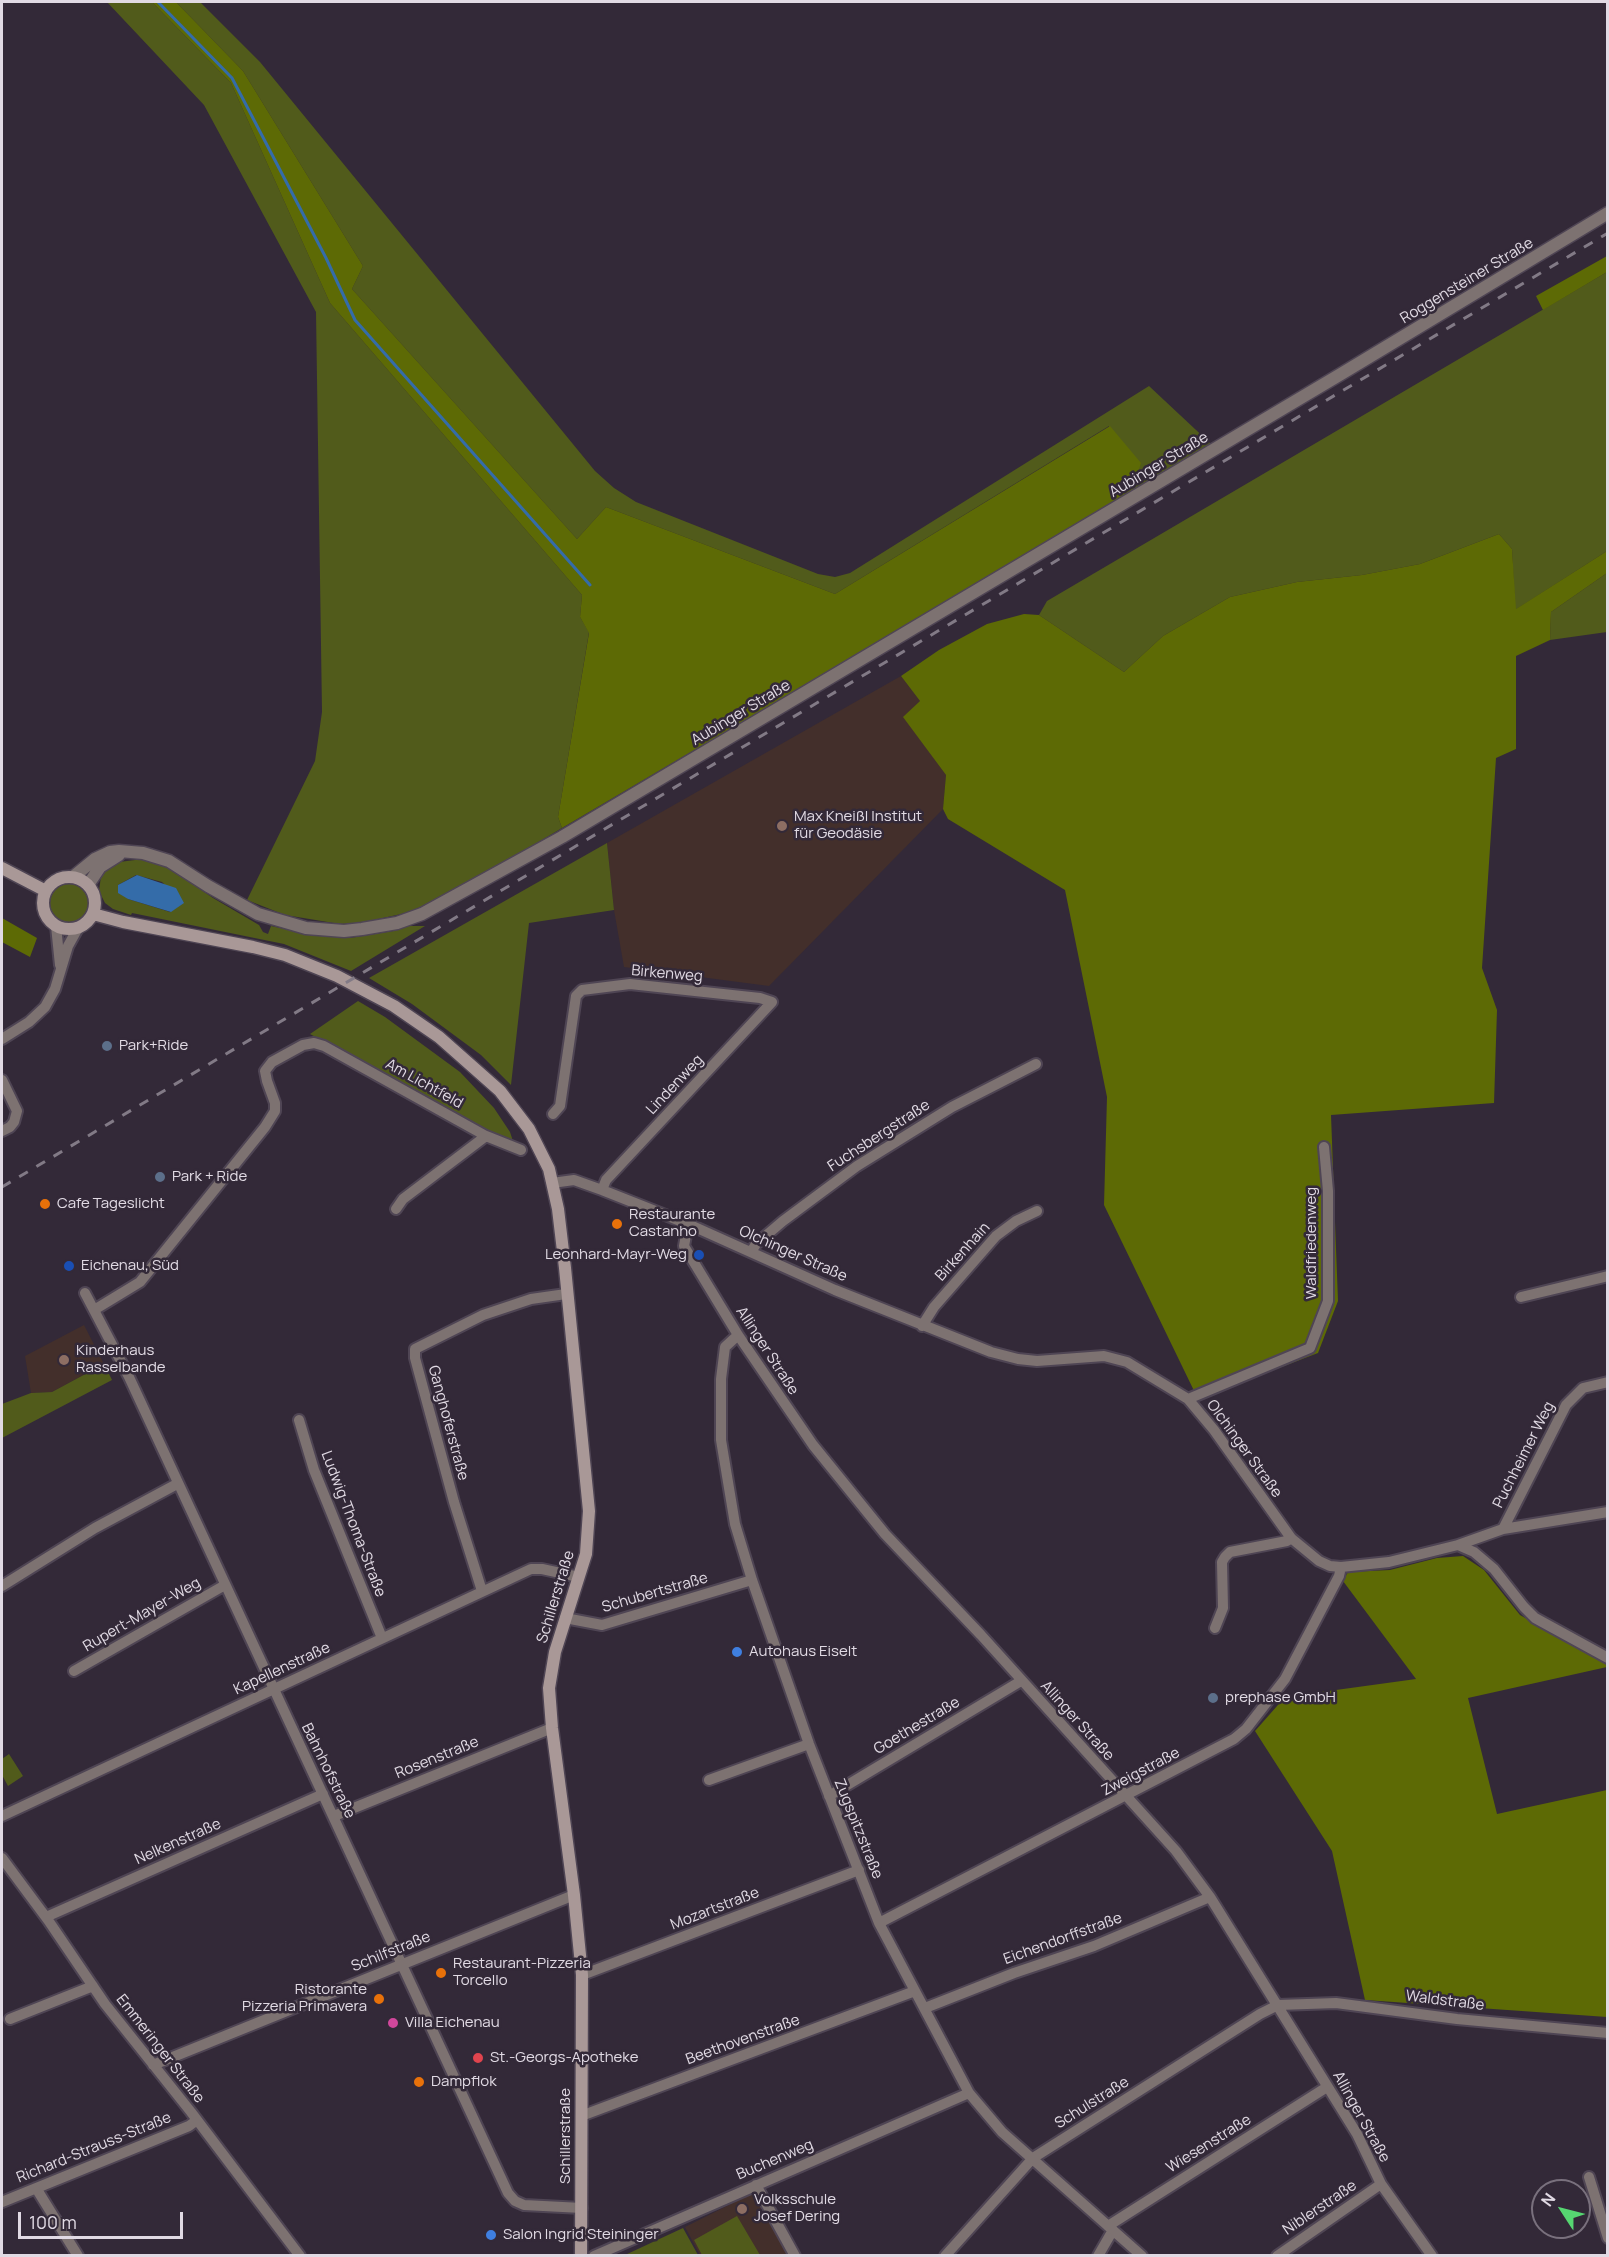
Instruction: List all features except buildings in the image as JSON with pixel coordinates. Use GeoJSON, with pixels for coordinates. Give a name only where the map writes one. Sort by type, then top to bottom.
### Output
{"type":"FeatureCollection","features":[{"type":"Feature","properties":{"kind":"main road"},"geometry":{"type":"LineString","coordinates":[[2,868],[46,891]]}},
{"type":"Feature","properties":{"kind":"main road"},"geometry":{"type":"LineString","coordinates":[[73,877],[88,885],[94,896],[93,914],[78,928],[67,929],[56,926],[45,914],[43,899],[46,891],[57,880],[73,877]]}},
{"type":"Feature","properties":{"kind":"main road","name":"Schillerstraße"},"geometry":{"type":"LineString","coordinates":[[93,914],[253,947],[314,966],[394,1006],[439,1037],[500,1091],[516,1109],[540,1148],[558,1209],[589,1511],[588,1539],[551,1670],[549,1688],[582,1975],[581,2255]]}},
{"type":"Feature","properties":{"kind":"street","name":"Roggensteiner Straße"},"geometry":{"type":"LineString","coordinates":[[1341,375],[1608,213]]}},
{"type":"Feature","properties":{"kind":"street","name":"Aubinger Straße"},"geometry":{"type":"LineString","coordinates":[[73,877],[103,855],[119,850],[131,851],[163,857],[258,914],[306,928],[344,931],[362,929],[397,923],[422,914],[562,837],[1341,375]]}},
{"type":"Feature","properties":{"kind":"street"},"geometry":{"type":"LineString","coordinates":[[88,885],[100,867],[115,856],[131,851]]}},
{"type":"Feature","properties":{"kind":"street"},"geometry":{"type":"LineString","coordinates":[[56,926],[60,968]]}},
{"type":"Feature","properties":{"kind":"street"},"geometry":{"type":"LineString","coordinates":[[2,1039],[29,1022],[45,1007],[55,988],[68,946],[78,928]]}},
{"type":"Feature","properties":{"kind":"street","name":"Birkenweg"},"geometry":{"type":"LineString","coordinates":[[553,1114],[560,1106],[576,996],[582,990],[630,984],[760,998],[772,1002]]}},
{"type":"Feature","properties":{"kind":"street","name":"Lindenweg"},"geometry":{"type":"LineString","coordinates":[[602,1190],[606,1180],[772,1002]]}},
{"type":"Feature","properties":{"kind":"street","name":"Am Lichtfeld"},"geometry":{"type":"LineString","coordinates":[[94,1310],[140,1282],[265,1127],[275,1111],[275,1103],[265,1071],[272,1062],[303,1045],[314,1042],[334,1051],[486,1136],[521,1150]]}},
{"type":"Feature","properties":{"kind":"street","name":"Fuchsbergstraße"},"geometry":{"type":"LineString","coordinates":[[751,1252],[756,1244],[783,1221],[857,1166],[945,1111],[1036,1064]]}},
{"type":"Feature","properties":{"kind":"street"},"geometry":{"type":"LineString","coordinates":[[2,1080],[16,1111],[14,1122],[2,1131]]}},
{"type":"Feature","properties":{"kind":"street"},"geometry":{"type":"LineString","coordinates":[[396,1209],[403,1199],[486,1136]]}},
{"type":"Feature","properties":{"kind":"street","name":"Waldfriedenweg"},"geometry":{"type":"LineString","coordinates":[[1188,1399],[1310,1348],[1328,1301],[1330,1279],[1328,1191],[1324,1147]]}},
{"type":"Feature","properties":{"kind":"street","name":"Olchinger Straße"},"geometry":{"type":"LineString","coordinates":[[552,1183],[574,1180],[602,1190],[688,1224],[922,1326],[991,1352],[1018,1359],[1046,1361],[1104,1356],[1127,1362],[1188,1399],[1214,1430],[1291,1538],[1319,1561],[1330,1566],[1389,1562],[1458,1545],[1503,1530],[1608,1512]]}},
{"type":"Feature","properties":{"kind":"street","name":"Birkenhain"},"geometry":{"type":"LineString","coordinates":[[922,1326],[934,1307],[996,1236],[1016,1221],[1037,1211]]}},
{"type":"Feature","properties":{"kind":"street","name":"Allinger Straße"},"geometry":{"type":"LineString","coordinates":[[688,1224],[684,1246],[738,1335],[793,1417],[865,1511],[1176,1851],[1210,1897],[1357,2134],[1381,2184],[1432,2256]]}},
{"type":"Feature","properties":{"kind":"street"},"geometry":{"type":"LineString","coordinates":[[1521,1297],[1608,1276]]}},
{"type":"Feature","properties":{"kind":"street","name":"Bahnhofstraße"},"geometry":{"type":"LineString","coordinates":[[85,1293],[129,1377],[508,2193],[515,2201],[524,2205],[582,2208]]}},
{"type":"Feature","properties":{"kind":"street","name":"Ganghoferstraße"},"geometry":{"type":"LineString","coordinates":[[482,1591],[454,1502],[415,1349],[492,1312],[531,1299],[566,1294]]}},
{"type":"Feature","properties":{"kind":"street","name":"Zugspitzstraße"},"geometry":{"type":"LineString","coordinates":[[738,1335],[725,1347],[723,1354],[721,1440],[735,1524],[808,1744],[879,1923],[969,2093],[1002,2132],[1142,2256]]}},
{"type":"Feature","properties":{"kind":"street","name":"Puchheimer Weg"},"geometry":{"type":"LineString","coordinates":[[1503,1530],[1566,1405],[1582,1388],[1608,1382]]}},
{"type":"Feature","properties":{"kind":"street","name":"Ludwig-Thoma-Straße"},"geometry":{"type":"LineString","coordinates":[[299,1420],[314,1470],[382,1638]]}},
{"type":"Feature","properties":{"kind":"street"},"geometry":{"type":"LineString","coordinates":[[2,1586],[95,1528],[177,1484]]}},
{"type":"Feature","properties":{"kind":"street"},"geometry":{"type":"LineString","coordinates":[[1215,1628],[1223,1608],[1222,1562],[1225,1557],[1230,1552],[1287,1541],[1291,1538]]}},
{"type":"Feature","properties":{"kind":"street"},"geometry":{"type":"LineString","coordinates":[[1458,1545],[1474,1552],[1494,1569],[1535,1618],[1608,1658]]}},
{"type":"Feature","properties":{"kind":"street","name":"Zweigstraße"},"geometry":{"type":"LineString","coordinates":[[879,1923],[1234,1739],[1246,1729],[1285,1679],[1339,1576],[1341,1567]]}},
{"type":"Feature","properties":{"kind":"street","name":"Kapellenstraße"},"geometry":{"type":"LineString","coordinates":[[2,1816],[531,1569],[542,1569],[579,1577]]}},
{"type":"Feature","properties":{"kind":"street","name":"Schubertstraße"},"geometry":{"type":"LineString","coordinates":[[565,1618],[602,1625],[752,1580]]}},
{"type":"Feature","properties":{"kind":"street","name":"Rupert-Mayer-Weg"},"geometry":{"type":"LineString","coordinates":[[74,1671],[225,1586]]}},
{"type":"Feature","properties":{"kind":"street","name":"Goethestraße"},"geometry":{"type":"LineString","coordinates":[[829,1797],[1022,1682]]}},
{"type":"Feature","properties":{"kind":"street","name":"Rosenstraße"},"geometry":{"type":"LineString","coordinates":[[334,1816],[552,1728]]}},
{"type":"Feature","properties":{"kind":"street"},"geometry":{"type":"LineString","coordinates":[[709,1780],[808,1744]]}},
{"type":"Feature","properties":{"kind":"street","name":"Nelkenstraße"},"geometry":{"type":"LineString","coordinates":[[46,1917],[323,1794]]}},
{"type":"Feature","properties":{"kind":"street","name":"Emmeringer Straße"},"geometry":{"type":"LineString","coordinates":[[2,1858],[93,1986],[300,2256]]}},
{"type":"Feature","properties":{"kind":"street","name":"Mozartstraße"},"geometry":{"type":"LineString","coordinates":[[582,1975],[859,1870]]}},
{"type":"Feature","properties":{"kind":"street","name":"Schilfstraße"},"geometry":{"type":"LineString","coordinates":[[153,2065],[574,1895]]}},
{"type":"Feature","properties":{"kind":"street","name":"Eichendorffstraße"},"geometry":{"type":"LineString","coordinates":[[925,2007],[1094,1946],[1210,1897]]}},
{"type":"Feature","properties":{"kind":"street"},"geometry":{"type":"LineString","coordinates":[[10,2019],[93,1986]]}},
{"type":"Feature","properties":{"kind":"street","name":"Beethovenstraße"},"geometry":{"type":"LineString","coordinates":[[581,2116],[915,1991]]}},
{"type":"Feature","properties":{"kind":"street","name":"Waldstraße"},"geometry":{"type":"LineString","coordinates":[[1278,2005],[1336,2003],[1457,2019],[1608,2033]]}},
{"type":"Feature","properties":{"kind":"street","name":"Schulstraße"},"geometry":{"type":"LineString","coordinates":[[945,2256],[1033,2158],[1260,2014],[1278,2005]]}},
{"type":"Feature","properties":{"kind":"street","name":"Wiesenstraße"},"geometry":{"type":"LineString","coordinates":[[1098,2256],[1111,2228],[1327,2087]]}},
{"type":"Feature","properties":{"kind":"street","name":"Buchenweg"},"geometry":{"type":"LineString","coordinates":[[594,2256],[969,2093]]}},
{"type":"Feature","properties":{"kind":"street","name":"Richard-Strauss-Straße"},"geometry":{"type":"LineString","coordinates":[[2,2202],[189,2126],[197,2120]]}},
{"type":"Feature","properties":{"kind":"street"},"geometry":{"type":"LineString","coordinates":[[1589,2176],[1608,2238]]}},
{"type":"Feature","properties":{"kind":"street","name":"Niblerstraße"},"geometry":{"type":"LineString","coordinates":[[1277,2256],[1381,2184]]}},
{"type":"Feature","properties":{"kind":"street"},"geometry":{"type":"LineString","coordinates":[[756,2185],[795,2256]]}},
{"type":"Feature","properties":{"kind":"street"},"geometry":{"type":"LineString","coordinates":[[36,2188],[78,2256]]}},
{"type":"Feature","properties":{"kind":"street"},"geometry":{"type":"LineString","coordinates":[[581,2255],[590,2256]]}},
{"type":"Feature","properties":{"kind":"shaded area","name":"Max Kneißl Institut für Geodäsie"},"geometry":{"type":"Polygon","coordinates":[[[901,676],[920,701],[904,717],[946,775],[943,809],[769,986],[624,967],[614,910],[607,843],[901,676]]]}},
{"type":"Feature","properties":{"kind":"shaded area","name":"Kinderhaus Rasselbande"},"geometry":{"type":"Polygon","coordinates":[[[84,1325],[104,1364],[52,1392],[31,1393],[25,1356],[84,1325]]]}},
{"type":"Feature","properties":{"kind":"shaded area","name":"Volksschule Josef Dering"},"geometry":{"type":"Polygon","coordinates":[[[755,2192],[788,2255],[700,2255],[685,2227],[755,2192]]]}},
{"type":"Feature","properties":{"kind":"green space"},"geometry":{"type":"Polygon","coordinates":[[[107,2],[152,2],[231,83],[330,303],[582,595],[580,617],[589,632],[558,817],[562,828],[452,894],[415,911],[360,923],[340,924],[285,915],[247,900],[315,761],[322,712],[316,312],[204,105],[107,2]]]}},
{"type":"Feature","properties":{"kind":"green space"},"geometry":{"type":"Polygon","coordinates":[[[152,2],[176,2],[243,71],[363,266],[352,289],[577,539],[606,507],[835,594],[1110,426],[1141,463],[1131,493],[562,828],[558,817],[589,633],[580,617],[582,595],[330,303],[231,83],[152,2]]]}},
{"type":"Feature","properties":{"kind":"green space"},"geometry":{"type":"Polygon","coordinates":[[[176,2],[200,2],[260,62],[595,471],[614,488],[636,502],[818,574],[835,577],[850,573],[1149,386],[1211,444],[1131,493],[1109,426],[835,594],[606,507],[577,539],[352,289],[363,266],[243,71],[176,2]]]}},
{"type":"Feature","properties":{"kind":"green space"},"geometry":{"type":"Polygon","coordinates":[[[1607,256],[1607,272],[1543,310],[1536,296],[1607,256]]]}},
{"type":"Feature","properties":{"kind":"green space"},"geometry":{"type":"Polygon","coordinates":[[[1607,272],[1607,551],[1515,610],[1512,549],[1499,534],[1420,564],[1362,575],[1297,582],[1230,597],[1163,636],[1124,672],[1039,615],[1047,601],[1607,272]]]}},
{"type":"Feature","properties":{"kind":"green space"},"geometry":{"type":"Polygon","coordinates":[[[1499,534],[1512,549],[1516,609],[1607,551],[1607,573],[1551,612],[1550,640],[1516,656],[1516,749],[1496,758],[1482,968],[1497,1010],[1494,1103],[1331,1115],[1338,1301],[1318,1353],[1198,1399],[1104,1205],[1107,1097],[1065,890],[948,819],[943,809],[946,775],[903,717],[920,701],[901,676],[939,650],[987,624],[1024,614],[1039,615],[1124,672],[1163,636],[1230,597],[1297,582],[1362,575],[1420,564],[1499,534]]]}},
{"type":"Feature","properties":{"kind":"green space"},"geometry":{"type":"Polygon","coordinates":[[[1607,573],[1607,632],[1550,640],[1551,612],[1607,573]]]}},
{"type":"Feature","properties":{"kind":"green space"},"geometry":{"type":"Polygon","coordinates":[[[607,843],[614,910],[529,923],[511,1085],[481,1055],[412,1004],[369,978],[607,843]]]}},
{"type":"Feature","properties":{"kind":"green space"},"geometry":{"type":"Polygon","coordinates":[[[143,859],[171,869],[213,898],[259,925],[263,932],[268,934],[271,926],[313,935],[350,938],[393,931],[407,926],[425,926],[351,971],[284,944],[132,913],[131,915],[113,909],[105,903],[99,891],[101,876],[119,862],[143,859]],[[136,875],[118,885],[128,899],[170,912],[183,903],[162,882],[136,875]]]}},
{"type":"Feature","properties":{"kind":"green space"},"geometry":{"type":"Polygon","coordinates":[[[69,884],[83,889],[88,903],[83,917],[69,922],[55,917],[50,903],[55,889],[69,884]]]}},
{"type":"Feature","properties":{"kind":"green space"},"geometry":{"type":"Polygon","coordinates":[[[2,918],[37,938],[30,957],[2,942],[2,918]]]}},
{"type":"Feature","properties":{"kind":"green space"},"geometry":{"type":"Polygon","coordinates":[[[358,1001],[385,1017],[460,1072],[494,1108],[510,1132],[513,1141],[507,1142],[310,1034],[358,1001]]]}},
{"type":"Feature","properties":{"kind":"green space"},"geometry":{"type":"Polygon","coordinates":[[[104,1364],[112,1380],[2,1438],[2,1404],[31,1393],[52,1392],[104,1364]]]}},
{"type":"Feature","properties":{"kind":"green space"},"geometry":{"type":"Polygon","coordinates":[[[1463,1556],[1484,1570],[1520,1615],[1607,1664],[1607,1667],[1468,1698],[1497,1814],[1607,1790],[1607,2017],[1365,2000],[1332,1851],[1255,1731],[1285,1697],[1416,1679],[1343,1581],[1348,1572],[1390,1570],[1437,1558],[1463,1556]]]}},
{"type":"Feature","properties":{"kind":"green space"},"geometry":{"type":"Polygon","coordinates":[[[9,1754],[23,1776],[8,1786],[2,1775],[2,1759],[9,1754]]]}},
{"type":"Feature","properties":{"kind":"green space"},"geometry":{"type":"Polygon","coordinates":[[[737,2216],[760,2255],[702,2255],[694,2240],[737,2216]]]}},
{"type":"Feature","properties":{"kind":"green space"},"geometry":{"type":"Polygon","coordinates":[[[683,2228],[698,2255],[625,2255],[683,2228]]]}},
{"type":"Feature","properties":{"kind":"water"},"geometry":{"type":"Polygon","coordinates":[[[137,875],[176,888],[184,903],[171,912],[128,899],[118,893],[118,885],[137,875]]]}},
{"type":"Feature","properties":{"kind":"waterway"},"geometry":{"type":"LineString","coordinates":[[158,2],[232,78],[326,258],[355,320],[590,585]]}},
{"type":"Feature","properties":{"kind":"railway"},"geometry":{"type":"LineString","coordinates":[[2,1187],[1608,233]]}},
{"type":"Feature","properties":{"kind":"place","name":"Max Kneißl Institut für Geodäsie"},"geometry":{"type":"Point","coordinates":[782,826]}},
{"type":"Feature","properties":{"kind":"place","name":"Park+Ride"},"geometry":{"type":"Point","coordinates":[107,1046]}},
{"type":"Feature","properties":{"kind":"place","name":"Park + Ride"},"geometry":{"type":"Point","coordinates":[160,1177]}},
{"type":"Feature","properties":{"kind":"place","name":"Cafe Tageslicht"},"geometry":{"type":"Point","coordinates":[45,1204]}},
{"type":"Feature","properties":{"kind":"place","name":"Restaurante Castanho"},"geometry":{"type":"Point","coordinates":[617,1224]}},
{"type":"Feature","properties":{"kind":"place","name":"Leonhard-Mayr-Weg"},"geometry":{"type":"Point","coordinates":[699,1255]}},
{"type":"Feature","properties":{"kind":"place","name":"Eichenau, Süd"},"geometry":{"type":"Point","coordinates":[69,1266]}},
{"type":"Feature","properties":{"kind":"place","name":"Kinderhaus Rasselbande"},"geometry":{"type":"Point","coordinates":[64,1360]}},
{"type":"Feature","properties":{"kind":"place","name":"Autohaus Eiselt"},"geometry":{"type":"Point","coordinates":[737,1652]}},
{"type":"Feature","properties":{"kind":"place","name":"prephase GmbH"},"geometry":{"type":"Point","coordinates":[1213,1698]}},
{"type":"Feature","properties":{"kind":"place","name":"Restaurant-Pizzeria Torcello"},"geometry":{"type":"Point","coordinates":[441,1973]}},
{"type":"Feature","properties":{"kind":"place","name":"Ristorante Pizzeria Primavera"},"geometry":{"type":"Point","coordinates":[379,1999]}},
{"type":"Feature","properties":{"kind":"place","name":"Villa Eichenau"},"geometry":{"type":"Point","coordinates":[393,2023]}},
{"type":"Feature","properties":{"kind":"place","name":"St.-Georgs-Apotheke"},"geometry":{"type":"Point","coordinates":[478,2058]}},
{"type":"Feature","properties":{"kind":"place","name":"Dampflok"},"geometry":{"type":"Point","coordinates":[419,2082]}},
{"type":"Feature","properties":{"kind":"place","name":"Volksschule Josef Dering"},"geometry":{"type":"Point","coordinates":[742,2209]}},
{"type":"Feature","properties":{"kind":"place","name":"Salon Ingrid Steininger"},"geometry":{"type":"Point","coordinates":[491,2235]}}]}
